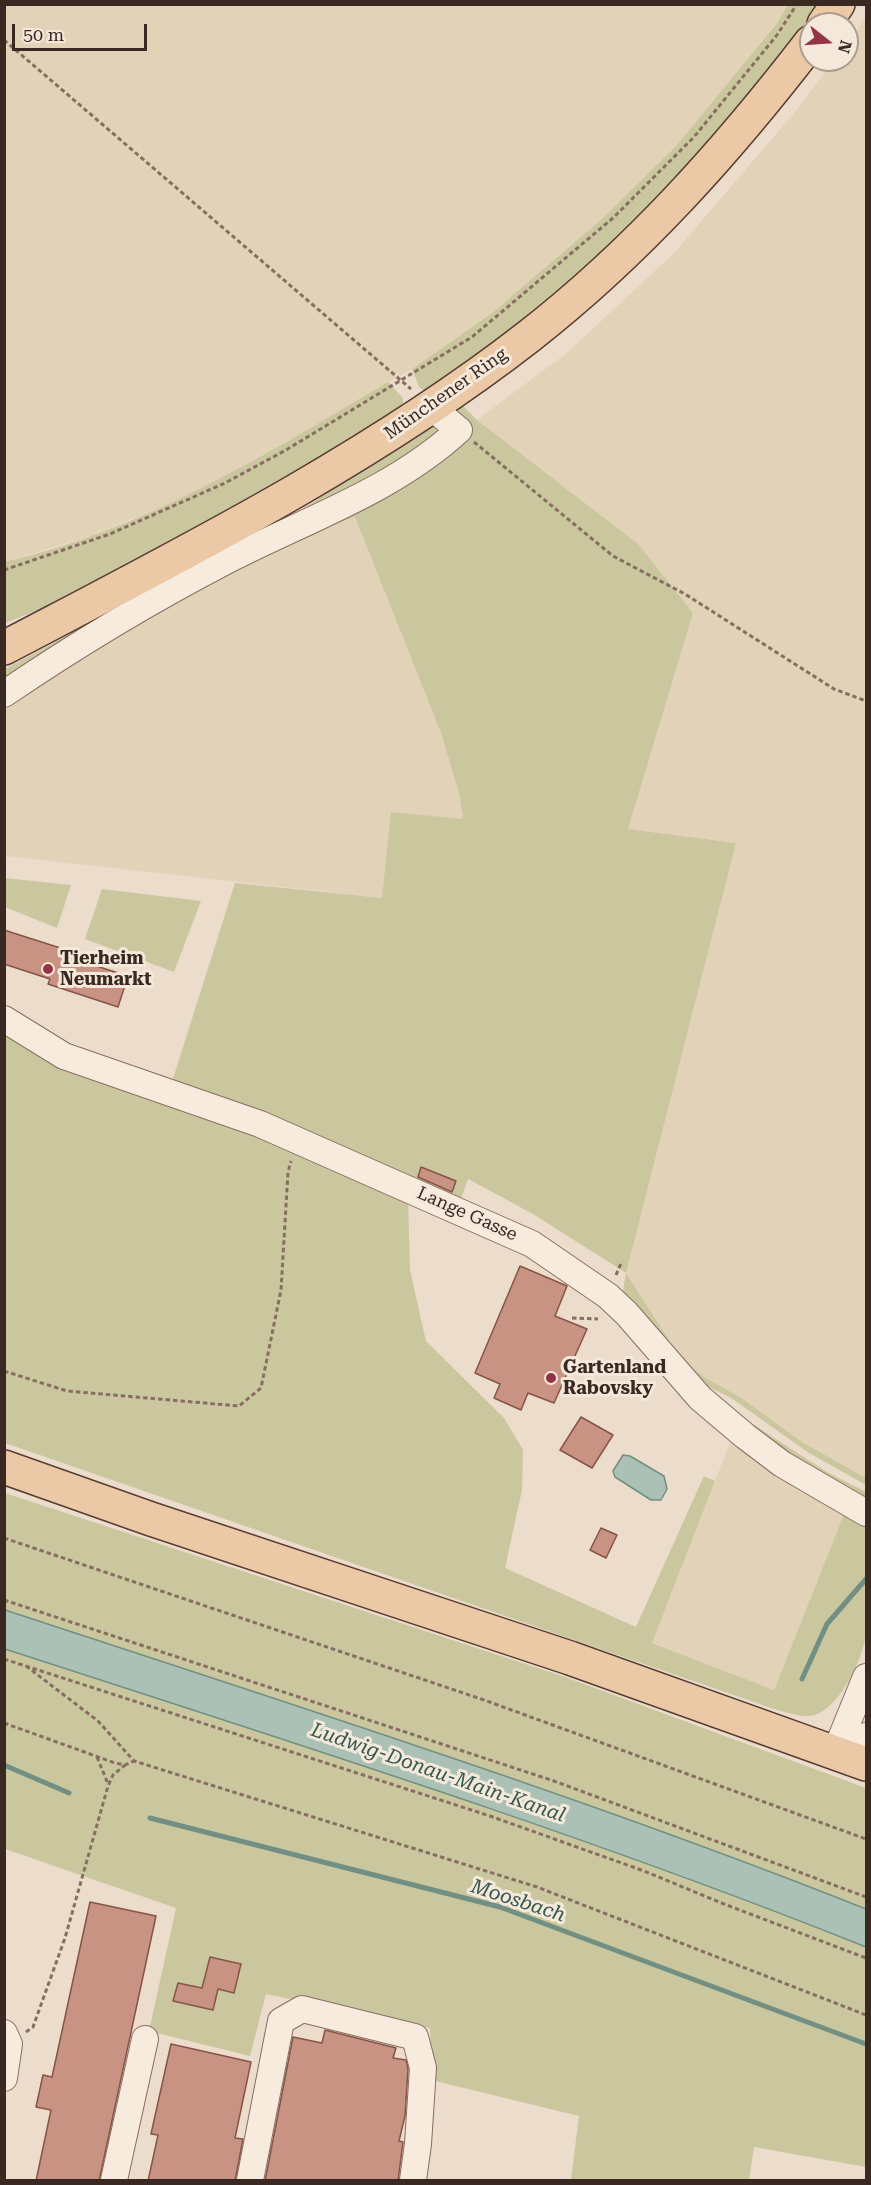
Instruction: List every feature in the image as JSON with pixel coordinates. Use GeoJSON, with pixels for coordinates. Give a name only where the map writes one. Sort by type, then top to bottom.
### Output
{"type":"FeatureCollection","features":[{"type":"Feature","properties":{"kind":"main road","name":"Münchener Ring"},"geometry":{"type":"LineString","coordinates":[[4,648],[334,467],[430,406],[528,337],[638,241],[709,169],[799,57]]}},
{"type":"Feature","properties":{"kind":"main road"},"geometry":{"type":"LineString","coordinates":[[4,1467],[151,1519],[857,1753]]}},
{"type":"Feature","properties":{"kind":"street"},"geometry":{"type":"LineString","coordinates":[[4,694],[83,640],[227,560],[356,500],[445,443],[459,430],[430,406]]}},
{"type":"Feature","properties":{"kind":"street","name":"Lange Gasse"},"geometry":{"type":"LineString","coordinates":[[4,1019],[64,1056],[217,1108],[297,1139],[510,1233],[552,1256],[590,1283],[627,1314],[700,1398],[722,1417],[782,1464],[867,1513]]}},
{"type":"Feature","properties":{"kind":"street"},"geometry":{"type":"LineString","coordinates":[[857,1753],[867,1677]]}},
{"type":"Feature","properties":{"kind":"street"},"geometry":{"type":"LineString","coordinates":[[250,2181],[281,2021],[302,2009],[415,2037],[423,2068],[413,2181]]}},
{"type":"Feature","properties":{"kind":"street"},"geometry":{"type":"LineString","coordinates":[[4,2078],[7,2038]]}},
{"type":"Feature","properties":{"kind":"street"},"geometry":{"type":"LineString","coordinates":[[114,2181],[145,2039]]}},
{"type":"Feature","properties":{"kind":"path"},"geometry":{"type":"LineString","coordinates":[[4,570],[110,534],[225,483],[472,337],[613,218],[694,137],[777,35],[797,4]]}},
{"type":"Feature","properties":{"kind":"path"},"geometry":{"type":"LineString","coordinates":[[4,40],[430,406]]}},
{"type":"Feature","properties":{"kind":"path"},"geometry":{"type":"LineString","coordinates":[[459,430],[536,490],[613,556],[685,594],[834,689],[867,701]]}},
{"type":"Feature","properties":{"kind":"path"},"geometry":{"type":"LineString","coordinates":[[4,1371],[66,1391],[238,1406],[261,1388],[281,1290],[288,1172],[297,1139]]}},
{"type":"Feature","properties":{"kind":"path"},"geometry":{"type":"LineString","coordinates":[[572,1318],[598,1319]]}},
{"type":"Feature","properties":{"kind":"path"},"geometry":{"type":"LineString","coordinates":[[4,1538],[484,1701],[867,1839]]}},
{"type":"Feature","properties":{"kind":"path"},"geometry":{"type":"LineString","coordinates":[[4,1600],[554,1781],[867,1897]]}},
{"type":"Feature","properties":{"kind":"path"},"geometry":{"type":"LineString","coordinates":[[4,1659],[490,1816],[644,1871],[724,1905],[867,1958]]}},
{"type":"Feature","properties":{"kind":"path"},"geometry":{"type":"LineString","coordinates":[[26,1666],[98,1721],[134,1761],[537,1887],[867,2015]]}},
{"type":"Feature","properties":{"kind":"path"},"geometry":{"type":"LineString","coordinates":[[4,1723],[125,1765]]}},
{"type":"Feature","properties":{"kind":"path"},"geometry":{"type":"LineString","coordinates":[[97,1757],[108,1786]]}},
{"type":"Feature","properties":{"kind":"path"},"geometry":{"type":"LineString","coordinates":[[33,2027],[65,1938],[108,1786],[113,1775],[134,1761]]}},
{"type":"Feature","properties":{"kind":"shaded area"},"geometry":{"type":"Polygon","coordinates":[[[4,5],[788,5],[676,146],[603,218],[492,313],[412,369],[231,474],[159,508],[88,537],[5,562],[4,5]]]}},
{"type":"Feature","properties":{"kind":"shaded area"},"geometry":{"type":"Polygon","coordinates":[[[788,5],[822,5],[817,12],[799,12],[799,35],[731,123],[587,269],[521,323],[427,393],[419,387],[412,369],[492,313],[603,218],[676,146],[776,24],[788,5]]]}},
{"type":"Feature","properties":{"kind":"shaded area"},"geometry":{"type":"Polygon","coordinates":[[[866,18],[866,1478],[802,1442],[740,1397],[704,1377],[693,1368],[671,1343],[626,1273],[736,843],[628,829],[693,613],[477,420],[568,352],[675,252],[794,113],[826,72],[859,72],[859,28],[866,18]]]}},
{"type":"Feature","properties":{"kind":"shaded area"},"geometry":{"type":"Polygon","coordinates":[[[388,382],[403,398],[403,406],[339,447],[58,602],[5,623],[4,562],[56,548],[155,510],[250,462],[388,382]]]}},
{"type":"Feature","properties":{"kind":"shaded area"},"geometry":{"type":"Polygon","coordinates":[[[461,404],[477,420],[638,544],[693,613],[628,829],[736,843],[626,1273],[533,1214],[468,1179],[460,1202],[172,1082],[235,883],[382,898],[391,812],[463,819],[459,793],[441,733],[355,517],[311,532],[5,688],[5,669],[301,510],[461,404]]]}},
{"type":"Feature","properties":{"kind":"shaded area"},"geometry":{"type":"Polygon","coordinates":[[[355,517],[441,733],[459,793],[463,819],[382,898],[5,856],[5,702],[103,636],[311,532],[355,517]]]}},
{"type":"Feature","properties":{"kind":"shaded area"},"geometry":{"type":"Polygon","coordinates":[[[5,878],[71,885],[57,928],[5,907],[5,878]]]}},
{"type":"Feature","properties":{"kind":"shaded area"},"geometry":{"type":"Polygon","coordinates":[[[102,889],[201,901],[174,972],[85,939],[102,889]]]}},
{"type":"Feature","properties":{"kind":"shaded area"},"geometry":{"type":"Polygon","coordinates":[[[5,1032],[408,1197],[410,1270],[426,1341],[504,1418],[523,1450],[522,1490],[505,1568],[636,1627],[704,1476],[715,1481],[652,1643],[774,1690],[844,1514],[866,1526],[866,1632],[861,1655],[840,1694],[820,1713],[810,1716],[774,1709],[5,1443],[5,1032]]]}},
{"type":"Feature","properties":{"kind":"shaded area"},"geometry":{"type":"Polygon","coordinates":[[[626,1273],[671,1343],[693,1368],[704,1377],[740,1397],[802,1442],[866,1478],[866,1485],[809,1453],[731,1398],[701,1383],[623,1291],[626,1273]]]}},
{"type":"Feature","properties":{"kind":"shaded area"},"geometry":{"type":"Polygon","coordinates":[[[754,1425],[827,1472],[866,1492],[866,1503],[821,1478],[760,1433],[754,1425]]]}},
{"type":"Feature","properties":{"kind":"shaded area"},"geometry":{"type":"Polygon","coordinates":[[[731,1440],[789,1484],[844,1514],[774,1690],[652,1643],[731,1440]]]}},
{"type":"Feature","properties":{"kind":"shaded area"},"geometry":{"type":"Polygon","coordinates":[[[5,1493],[565,1677],[866,1788],[866,1909],[545,1789],[5,1610],[5,1493]]]}},
{"type":"Feature","properties":{"kind":"shaded area"},"geometry":{"type":"Polygon","coordinates":[[[5,1649],[546,1828],[866,1947],[866,2167],[754,2147],[749,2180],[571,2180],[579,2116],[431,2080],[430,2028],[266,1994],[250,2056],[149,2031],[176,1908],[5,1849],[5,1649]]]}},
{"type":"Feature","properties":{"kind":"water"},"geometry":{"type":"Polygon","coordinates":[[[623,1455],[630,1456],[664,1476],[667,1489],[661,1500],[651,1500],[615,1477],[613,1471],[623,1455]]]}},
{"type":"Feature","properties":{"kind":"water","name":"Ludwig-Donau-Main-Kanal"},"geometry":{"type":"Polygon","coordinates":[[[5,1610],[546,1790],[866,1909],[866,1947],[546,1828],[5,1649],[5,1610]]]}},
{"type":"Feature","properties":{"kind":"building","name":"Tierheim Neumarkt"},"geometry":{"type":"Polygon","coordinates":[[[4,930],[76,953],[74,959],[128,976],[118,1007],[48,984],[50,979],[4,964],[4,930]]]}},
{"type":"Feature","properties":{"kind":"building"},"geometry":{"type":"Polygon","coordinates":[[[421,1167],[456,1181],[452,1192],[418,1177],[421,1167]]]}},
{"type":"Feature","properties":{"kind":"building"},"geometry":{"type":"Polygon","coordinates":[[[520,1266],[567,1286],[555,1316],[587,1329],[554,1403],[528,1393],[521,1410],[494,1398],[500,1384],[475,1373],[520,1266]]]}},
{"type":"Feature","properties":{"kind":"building"},"geometry":{"type":"Polygon","coordinates":[[[581,1417],[613,1435],[592,1468],[560,1450],[581,1417]]]}},
{"type":"Feature","properties":{"kind":"building"},"geometry":{"type":"Polygon","coordinates":[[[601,1528],[617,1535],[606,1558],[590,1550],[601,1528]]]}},
{"type":"Feature","properties":{"kind":"building"},"geometry":{"type":"Polygon","coordinates":[[[90,1902],[156,1916],[99,2181],[36,2181],[51,2110],[36,2107],[43,2075],[52,2077],[90,1902]]]}},
{"type":"Feature","properties":{"kind":"building"},"geometry":{"type":"Polygon","coordinates":[[[210,1957],[241,1964],[234,1993],[218,1989],[213,2010],[173,2001],[178,1983],[202,1988],[210,1957]]]}},
{"type":"Feature","properties":{"kind":"building"},"geometry":{"type":"Polygon","coordinates":[[[325,2030],[396,2048],[393,2058],[406,2060],[408,2069],[405,2116],[399,2141],[403,2142],[398,2181],[265,2181],[293,2037],[322,2043],[325,2030]]]}},
{"type":"Feature","properties":{"kind":"building"},"geometry":{"type":"Polygon","coordinates":[[[171,2044],[251,2062],[235,2138],[243,2139],[235,2181],[148,2181],[158,2135],[151,2134],[171,2044]]]}},
{"type":"Feature","properties":{"kind":"waterway"},"geometry":{"type":"LineString","coordinates":[[802,1679],[827,1624],[866,1579]]}},
{"type":"Feature","properties":{"kind":"waterway","name":"Moosbach"},"geometry":{"type":"LineString","coordinates":[[4,1765],[69,1793]]}},
{"type":"Feature","properties":{"kind":"waterway","name":"Moosbach"},"geometry":{"type":"LineString","coordinates":[[150,1818],[500,1907],[866,2044]]}},
{"type":"Feature","properties":{"kind":"place","name":"Tierheim Neumarkt"},"geometry":{"type":"Point","coordinates":[48,969]}},
{"type":"Feature","properties":{"kind":"place","name":"Gartenland Rabovsky"},"geometry":{"type":"Point","coordinates":[551,1378]}}]}
